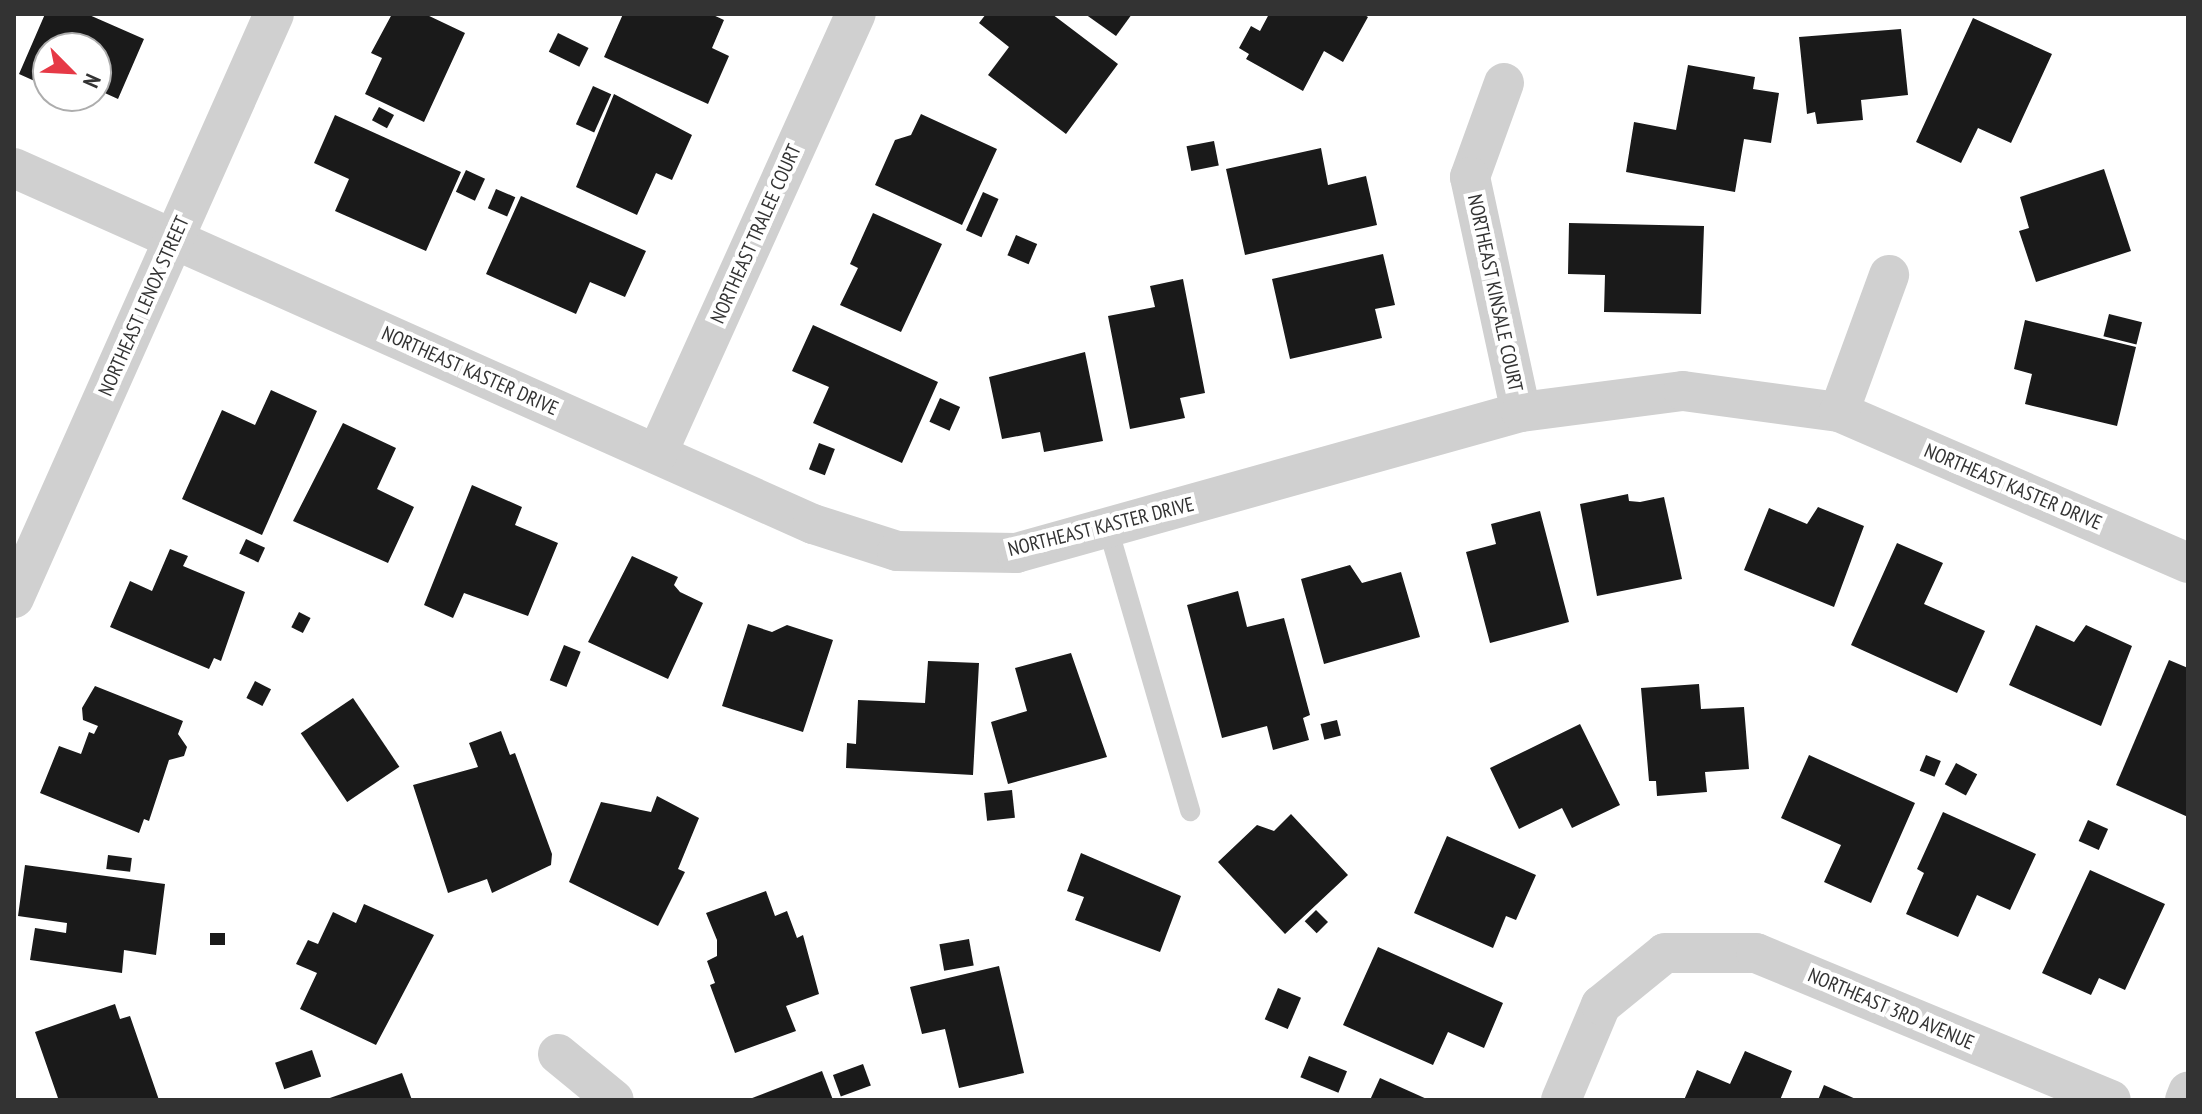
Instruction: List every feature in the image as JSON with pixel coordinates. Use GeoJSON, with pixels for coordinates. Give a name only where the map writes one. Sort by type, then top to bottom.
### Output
{"type":"FeatureCollection","features":[{"type":"Feature","properties":{"kind":"street","name":"NORTHEAST LENOX STREET"},"geometry":{"type":"LineString","coordinates":[[14,598],[274,14]]}},
{"type":"Feature","properties":{"kind":"street","name":"NORTHEAST TRALEE COURT"},"geometry":{"type":"LineString","coordinates":[[657,454],[856,14]]}},
{"type":"Feature","properties":{"kind":"street","name":"NORTHEAST KINSALE COURT"},"geometry":{"type":"LineString","coordinates":[[1504,83],[1470,177],[1521,412]]}},
{"type":"Feature","properties":{"kind":"street","name":"NORTHEAST KASTER DRIVE"},"geometry":{"type":"LineString","coordinates":[[14,168],[813,524],[897,551],[1016,553],[1521,412],[1683,391],[1839,412],[2188,563]]}},
{"type":"Feature","properties":{"kind":"street"},"geometry":{"type":"LineString","coordinates":[[1839,412],[1889,275]]}},
{"type":"Feature","properties":{"kind":"street","name":"NORTHEAST 3RD AVENUE"},"geometry":{"type":"LineString","coordinates":[[1561,1100],[1601,1005],[1665,953],[1756,953],[2111,1100]]}},
{"type":"Feature","properties":{"kind":"street"},"geometry":{"type":"LineString","coordinates":[[558,1054],[614,1100]]}},
{"type":"Feature","properties":{"kind":"street"},"geometry":{"type":"LineString","coordinates":[[2185,1100],[2188,1092]]}},
{"type":"Feature","properties":{"kind":"lane"},"geometry":{"type":"LineString","coordinates":[[1108,528],[1190,811]]}},
{"type":"Feature","properties":{"kind":"building"},"geometry":{"type":"Polygon","coordinates":[[[45,14],[87,14],[144,39],[118,99],[112,96],[112,32],[37,32],[45,14]]]}},
{"type":"Feature","properties":{"kind":"building"},"geometry":{"type":"Polygon","coordinates":[[[392,14],[425,14],[465,33],[424,122],[365,94],[382,58],[371,53],[392,14]]]}},
{"type":"Feature","properties":{"kind":"building"},"geometry":{"type":"Polygon","coordinates":[[[623,14],[711,14],[724,20],[712,48],[729,56],[708,104],[604,57],[623,14]]]}},
{"type":"Feature","properties":{"kind":"building"},"geometry":{"type":"Polygon","coordinates":[[[986,14],[1052,14],[1118,64],[1066,134],[988,75],[1009,47],[979,23],[986,14]]]}},
{"type":"Feature","properties":{"kind":"building"},"geometry":{"type":"Polygon","coordinates":[[[1085,14],[1132,14],[1116,36],[1085,14]]]}},
{"type":"Feature","properties":{"kind":"building"},"geometry":{"type":"Polygon","coordinates":[[[1269,14],[1363,14],[1368,17],[1343,62],[1324,51],[1303,91],[1246,59],[1249,54],[1239,48],[1251,26],[1260,31],[1269,14]]]}},
{"type":"Feature","properties":{"kind":"building"},"geometry":{"type":"Polygon","coordinates":[[[1973,18],[2052,54],[2011,143],[1978,128],[1961,163],[1916,142],[1973,18]]]}},
{"type":"Feature","properties":{"kind":"building"},"geometry":{"type":"Polygon","coordinates":[[[1901,29],[1908,95],[1861,100],[1863,120],[1817,124],[1815,112],[1807,114],[1799,37],[1901,29]]]}},
{"type":"Feature","properties":{"kind":"building"},"geometry":{"type":"Polygon","coordinates":[[[558,33],[589,48],[579,67],[549,52],[558,33]]]}},
{"type":"Feature","properties":{"kind":"building"},"geometry":{"type":"Polygon","coordinates":[[[32,44],[32,80],[19,74],[32,44]]]}},
{"type":"Feature","properties":{"kind":"building"},"geometry":{"type":"Polygon","coordinates":[[[1688,65],[1755,77],[1753,89],[1779,93],[1771,143],[1744,139],[1735,192],[1626,172],[1634,122],[1676,130],[1688,65]]]}},
{"type":"Feature","properties":{"kind":"building"},"geometry":{"type":"Polygon","coordinates":[[[593,86],[611,94],[594,133],[576,124],[593,86]]]}},
{"type":"Feature","properties":{"kind":"building"},"geometry":{"type":"Polygon","coordinates":[[[614,94],[692,135],[672,180],[656,173],[637,215],[576,187],[614,94]]]}},
{"type":"Feature","properties":{"kind":"building"},"geometry":{"type":"Polygon","coordinates":[[[379,107],[394,115],[387,128],[372,120],[379,107]]]}},
{"type":"Feature","properties":{"kind":"building"},"geometry":{"type":"Polygon","coordinates":[[[921,114],[997,149],[962,225],[875,185],[895,140],[911,135],[921,114]]]}},
{"type":"Feature","properties":{"kind":"building"},"geometry":{"type":"Polygon","coordinates":[[[335,115],[461,172],[426,251],[335,211],[349,179],[314,163],[335,115]]]}},
{"type":"Feature","properties":{"kind":"building"},"geometry":{"type":"Polygon","coordinates":[[[1214,141],[1219,166],[1191,171],[1187,146],[1214,141]]]}},
{"type":"Feature","properties":{"kind":"building"},"geometry":{"type":"Polygon","coordinates":[[[1321,148],[1328,185],[1366,176],[1377,225],[1245,255],[1226,169],[1321,148]]]}},
{"type":"Feature","properties":{"kind":"building"},"geometry":{"type":"Polygon","coordinates":[[[2104,169],[2131,251],[2036,282],[2019,231],[2029,228],[2020,197],[2104,169]]]}},
{"type":"Feature","properties":{"kind":"building"},"geometry":{"type":"Polygon","coordinates":[[[466,170],[485,179],[475,201],[456,192],[466,170]]]}},
{"type":"Feature","properties":{"kind":"building"},"geometry":{"type":"Polygon","coordinates":[[[496,189],[515,197],[507,217],[488,208],[496,189]]]}},
{"type":"Feature","properties":{"kind":"building"},"geometry":{"type":"Polygon","coordinates":[[[983,192],[999,199],[981,237],[966,230],[983,192]]]}},
{"type":"Feature","properties":{"kind":"building"},"geometry":{"type":"Polygon","coordinates":[[[521,196],[646,251],[625,297],[590,282],[576,314],[486,274],[521,196]]]}},
{"type":"Feature","properties":{"kind":"building"},"geometry":{"type":"Polygon","coordinates":[[[873,213],[942,244],[901,332],[840,305],[858,268],[850,264],[873,213]]]}},
{"type":"Feature","properties":{"kind":"building"},"geometry":{"type":"Polygon","coordinates":[[[1569,223],[1704,226],[1701,314],[1604,312],[1605,275],[1568,274],[1569,223]]]}},
{"type":"Feature","properties":{"kind":"building"},"geometry":{"type":"Polygon","coordinates":[[[1016,235],[1037,244],[1029,264],[1007,255],[1016,235]]]}},
{"type":"Feature","properties":{"kind":"building"},"geometry":{"type":"Polygon","coordinates":[[[1383,254],[1395,305],[1375,309],[1382,338],[1290,359],[1272,279],[1383,254]]]}},
{"type":"Feature","properties":{"kind":"building"},"geometry":{"type":"Polygon","coordinates":[[[1183,279],[1205,393],[1180,398],[1185,418],[1130,429],[1108,316],[1155,307],[1150,286],[1183,279]]]}},
{"type":"Feature","properties":{"kind":"building"},"geometry":{"type":"Polygon","coordinates":[[[2109,314],[2142,322],[2136,345],[2103,336],[2109,314]]]}},
{"type":"Feature","properties":{"kind":"building"},"geometry":{"type":"Polygon","coordinates":[[[2025,320],[2136,347],[2117,426],[2025,404],[2032,374],[2014,369],[2025,320]]]}},
{"type":"Feature","properties":{"kind":"building"},"geometry":{"type":"Polygon","coordinates":[[[813,325],[938,382],[902,463],[813,423],[829,387],[792,371],[813,325]]]}},
{"type":"Feature","properties":{"kind":"building"},"geometry":{"type":"Polygon","coordinates":[[[1085,352],[1103,441],[1044,452],[1040,432],[1002,439],[989,377],[1085,352]]]}},
{"type":"Feature","properties":{"kind":"building"},"geometry":{"type":"Polygon","coordinates":[[[271,390],[317,411],[262,535],[182,499],[222,410],[255,425],[271,390]]]}},
{"type":"Feature","properties":{"kind":"building"},"geometry":{"type":"Polygon","coordinates":[[[940,398],[960,407],[950,431],[929,422],[940,398]]]}},
{"type":"Feature","properties":{"kind":"building"},"geometry":{"type":"Polygon","coordinates":[[[343,423],[396,448],[377,489],[414,507],[388,563],[293,521],[343,423]]]}},
{"type":"Feature","properties":{"kind":"building"},"geometry":{"type":"Polygon","coordinates":[[[819,443],[835,449],[825,475],[809,469],[819,443]]]}},
{"type":"Feature","properties":{"kind":"building"},"geometry":{"type":"Polygon","coordinates":[[[472,485],[522,507],[515,525],[558,543],[528,616],[464,593],[453,618],[424,605],[472,485]]]}},
{"type":"Feature","properties":{"kind":"building"},"geometry":{"type":"Polygon","coordinates":[[[1628,494],[1629,501],[1640,502],[1664,497],[1682,579],[1597,596],[1580,504],[1628,494]]]}},
{"type":"Feature","properties":{"kind":"building"},"geometry":{"type":"Polygon","coordinates":[[[1818,507],[1864,526],[1834,607],[1744,570],[1769,508],[1807,524],[1818,507]]]}},
{"type":"Feature","properties":{"kind":"building"},"geometry":{"type":"Polygon","coordinates":[[[1540,511],[1569,622],[1490,643],[1466,552],[1496,544],[1491,524],[1540,511]]]}},
{"type":"Feature","properties":{"kind":"building"},"geometry":{"type":"Polygon","coordinates":[[[246,539],[265,548],[258,562],[239,554],[246,539]]]}},
{"type":"Feature","properties":{"kind":"building"},"geometry":{"type":"Polygon","coordinates":[[[1897,543],[1943,563],[1924,604],[1985,631],[1957,693],[1851,645],[1897,543]]]}},
{"type":"Feature","properties":{"kind":"building"},"geometry":{"type":"Polygon","coordinates":[[[170,549],[188,556],[183,566],[245,592],[221,661],[214,658],[209,669],[110,627],[130,581],[152,591],[170,549]]]}},
{"type":"Feature","properties":{"kind":"building"},"geometry":{"type":"Polygon","coordinates":[[[632,556],[678,577],[674,585],[680,592],[703,603],[668,679],[588,642],[632,556]]]}},
{"type":"Feature","properties":{"kind":"building"},"geometry":{"type":"Polygon","coordinates":[[[1350,565],[1362,583],[1401,572],[1420,637],[1324,664],[1301,579],[1350,565]]]}},
{"type":"Feature","properties":{"kind":"building"},"geometry":{"type":"Polygon","coordinates":[[[1238,591],[1247,627],[1284,618],[1310,715],[1303,718],[1309,740],[1273,750],[1267,726],[1222,738],[1187,605],[1238,591]]]}},
{"type":"Feature","properties":{"kind":"building"},"geometry":{"type":"Polygon","coordinates":[[[299,612],[311,618],[303,633],[291,627],[299,612]]]}},
{"type":"Feature","properties":{"kind":"building"},"geometry":{"type":"Polygon","coordinates":[[[748,624],[772,632],[787,625],[833,640],[803,732],[722,706],[748,624]]]}},
{"type":"Feature","properties":{"kind":"building"},"geometry":{"type":"Polygon","coordinates":[[[2036,625],[2074,642],[2086,625],[2132,646],[2101,726],[2009,685],[2036,625]]]}},
{"type":"Feature","properties":{"kind":"building"},"geometry":{"type":"Polygon","coordinates":[[[564,645],[581,652],[566,687],[550,680],[564,645]]]}},
{"type":"Feature","properties":{"kind":"building"},"geometry":{"type":"Polygon","coordinates":[[[1071,653],[1107,757],[1008,784],[991,722],[1027,711],[1015,668],[1071,653]]]}},
{"type":"Feature","properties":{"kind":"building"},"geometry":{"type":"Polygon","coordinates":[[[2169,660],[2188,668],[2188,817],[2116,785],[2169,660]]]}},
{"type":"Feature","properties":{"kind":"building"},"geometry":{"type":"Polygon","coordinates":[[[928,661],[979,663],[973,775],[846,768],[847,743],[856,744],[858,700],[925,703],[928,661]]]}},
{"type":"Feature","properties":{"kind":"building"},"geometry":{"type":"Polygon","coordinates":[[[255,681],[271,689],[262,706],[246,698],[255,681]]]}},
{"type":"Feature","properties":{"kind":"building"},"geometry":{"type":"Polygon","coordinates":[[[1699,684],[1701,709],[1744,707],[1749,769],[1705,772],[1707,792],[1657,796],[1656,781],[1649,781],[1641,688],[1699,684]]]}},
{"type":"Feature","properties":{"kind":"building"},"geometry":{"type":"Polygon","coordinates":[[[95,686],[183,721],[178,734],[187,747],[184,756],[169,760],[149,821],[144,819],[139,833],[40,793],[59,746],[81,754],[89,732],[94,734],[98,726],[83,720],[82,708],[95,686]]]}},
{"type":"Feature","properties":{"kind":"building"},"geometry":{"type":"Polygon","coordinates":[[[353,698],[399,767],[347,802],[301,733],[353,698]]]}},
{"type":"Feature","properties":{"kind":"building"},"geometry":{"type":"Polygon","coordinates":[[[1337,720],[1341,736],[1324,740],[1321,724],[1337,720]]]}},
{"type":"Feature","properties":{"kind":"building"},"geometry":{"type":"Polygon","coordinates":[[[1580,724],[1620,805],[1572,828],[1562,808],[1519,829],[1490,768],[1580,724]]]}},
{"type":"Feature","properties":{"kind":"building"},"geometry":{"type":"Polygon","coordinates":[[[501,731],[510,755],[515,753],[552,854],[551,865],[492,893],[487,879],[448,893],[413,785],[478,767],[469,743],[501,731]]]}},
{"type":"Feature","properties":{"kind":"building"},"geometry":{"type":"Polygon","coordinates":[[[1809,755],[1915,803],[1871,903],[1824,882],[1841,845],[1781,818],[1809,755]]]}},
{"type":"Feature","properties":{"kind":"building"},"geometry":{"type":"Polygon","coordinates":[[[1926,755],[1941,761],[1934,777],[1920,771],[1926,755]]]}},
{"type":"Feature","properties":{"kind":"building"},"geometry":{"type":"Polygon","coordinates":[[[1956,763],[1977,774],[1966,795],[1945,784],[1956,763]]]}},
{"type":"Feature","properties":{"kind":"building"},"geometry":{"type":"Polygon","coordinates":[[[1012,790],[1015,818],[987,821],[984,793],[1012,790]]]}},
{"type":"Feature","properties":{"kind":"building"},"geometry":{"type":"Polygon","coordinates":[[[657,796],[699,818],[678,869],[685,872],[658,926],[569,882],[601,802],[651,812],[657,796]]]}},
{"type":"Feature","properties":{"kind":"building"},"geometry":{"type":"Polygon","coordinates":[[[1943,812],[2036,854],[2010,910],[1977,895],[1958,937],[1906,914],[1924,873],[1917,869],[1943,812]]]}},
{"type":"Feature","properties":{"kind":"building"},"geometry":{"type":"Polygon","coordinates":[[[1291,814],[1348,875],[1285,934],[1218,862],[1257,825],[1274,831],[1291,814]]]}},
{"type":"Feature","properties":{"kind":"building"},"geometry":{"type":"Polygon","coordinates":[[[2088,820],[2108,829],[2099,850],[2079,841],[2088,820]]]}},
{"type":"Feature","properties":{"kind":"building"},"geometry":{"type":"Polygon","coordinates":[[[1447,836],[1536,875],[1516,920],[1506,916],[1493,948],[1414,913],[1447,836]]]}},
{"type":"Feature","properties":{"kind":"building"},"geometry":{"type":"Polygon","coordinates":[[[1081,853],[1181,896],[1160,952],[1075,920],[1084,897],[1067,891],[1081,853]]]}},
{"type":"Feature","properties":{"kind":"building"},"geometry":{"type":"Polygon","coordinates":[[[108,855],[132,858],[130,872],[106,869],[108,855]]]}},
{"type":"Feature","properties":{"kind":"building"},"geometry":{"type":"Polygon","coordinates":[[[25,865],[165,884],[156,955],[124,950],[122,973],[30,960],[35,928],[66,933],[67,923],[18,916],[25,865]]]}},
{"type":"Feature","properties":{"kind":"building"},"geometry":{"type":"Polygon","coordinates":[[[2090,870],[2165,904],[2125,990],[2099,978],[2091,995],[2042,973],[2090,870]]]}},
{"type":"Feature","properties":{"kind":"building"},"geometry":{"type":"Polygon","coordinates":[[[766,891],[775,916],[787,911],[797,938],[803,935],[819,994],[786,1006],[796,1031],[735,1053],[710,985],[715,983],[707,961],[717,956],[717,940],[706,913],[766,891]]]}},
{"type":"Feature","properties":{"kind":"building"},"geometry":{"type":"Polygon","coordinates":[[[364,904],[434,935],[376,1045],[300,1009],[317,973],[296,964],[308,940],[318,944],[333,912],[356,923],[364,904]]]}},
{"type":"Feature","properties":{"kind":"building"},"geometry":{"type":"Polygon","coordinates":[[[1316,910],[1328,922],[1317,933],[1305,921],[1316,910]]]}},
{"type":"Feature","properties":{"kind":"building"},"geometry":{"type":"Polygon","coordinates":[[[210,933],[225,933],[225,945],[210,945],[210,933]]]}},
{"type":"Feature","properties":{"kind":"building"},"geometry":{"type":"Polygon","coordinates":[[[969,939],[974,966],[944,971],[939,944],[969,939]]]}},
{"type":"Feature","properties":{"kind":"building"},"geometry":{"type":"Polygon","coordinates":[[[1378,947],[1503,1003],[1484,1048],[1448,1032],[1433,1065],[1343,1025],[1378,947]]]}},
{"type":"Feature","properties":{"kind":"building"},"geometry":{"type":"Polygon","coordinates":[[[999,966],[1024,1073],[959,1088],[945,1029],[922,1034],[910,987],[999,966]]]}},
{"type":"Feature","properties":{"kind":"building"},"geometry":{"type":"Polygon","coordinates":[[[1278,988],[1301,998],[1288,1029],[1265,1019],[1278,988]]]}},
{"type":"Feature","properties":{"kind":"building"},"geometry":{"type":"Polygon","coordinates":[[[115,1004],[120,1019],[130,1016],[159,1100],[58,1098],[35,1032],[115,1004]]]}},
{"type":"Feature","properties":{"kind":"building"},"geometry":{"type":"Polygon","coordinates":[[[312,1050],[321,1076],[284,1089],[275,1063],[312,1050]]]}},
{"type":"Feature","properties":{"kind":"building"},"geometry":{"type":"Polygon","coordinates":[[[1745,1051],[1792,1071],[1780,1100],[1684,1100],[1697,1070],[1730,1084],[1745,1051]]]}},
{"type":"Feature","properties":{"kind":"building"},"geometry":{"type":"Polygon","coordinates":[[[1309,1056],[1347,1071],[1338,1093],[1300,1077],[1309,1056]]]}},
{"type":"Feature","properties":{"kind":"building"},"geometry":{"type":"Polygon","coordinates":[[[863,1064],[871,1086],[841,1097],[833,1075],[863,1064]]]}},
{"type":"Feature","properties":{"kind":"building"},"geometry":{"type":"Polygon","coordinates":[[[822,1071],[833,1100],[747,1100],[822,1071]]]}},
{"type":"Feature","properties":{"kind":"building"},"geometry":{"type":"Polygon","coordinates":[[[402,1073],[412,1100],[324,1100],[402,1073]]]}},
{"type":"Feature","properties":{"kind":"building"},"geometry":{"type":"Polygon","coordinates":[[[1380,1078],[1429,1100],[1370,1100],[1380,1078]]]}},
{"type":"Feature","properties":{"kind":"building"},"geometry":{"type":"Polygon","coordinates":[[[1824,1085],[1858,1100],[1818,1100],[1824,1085]]]}}]}
